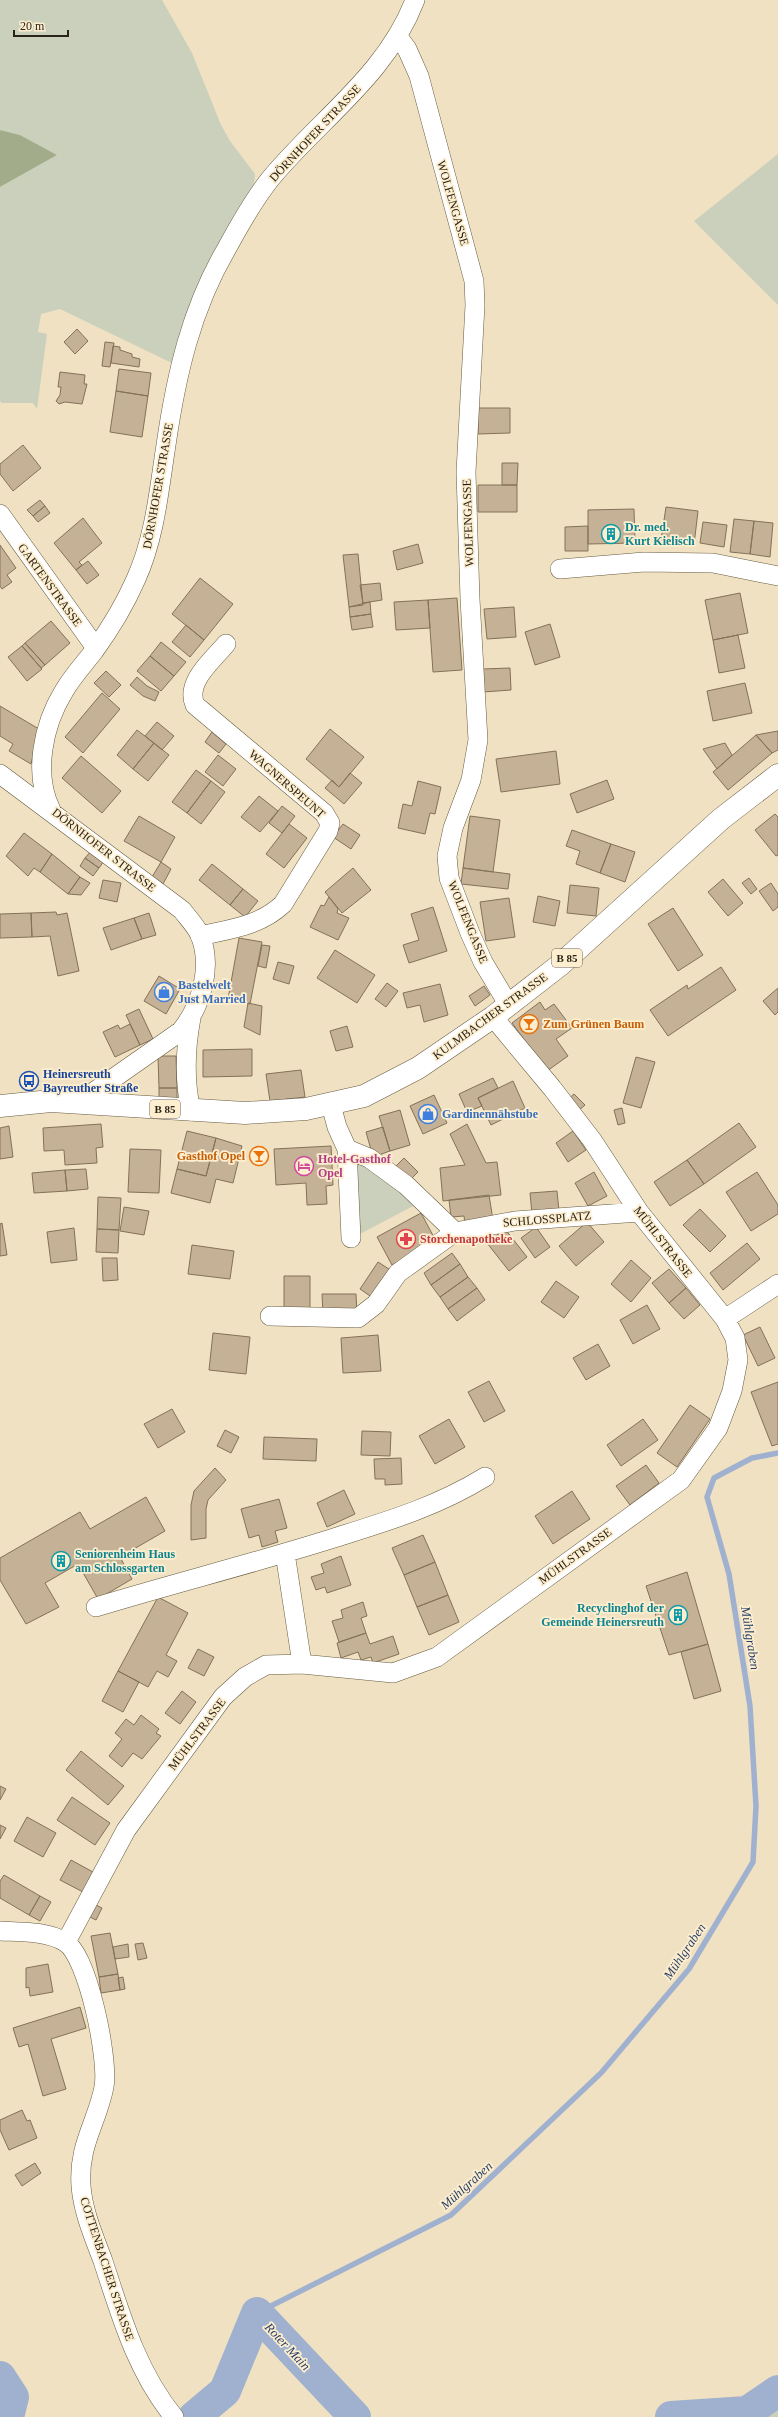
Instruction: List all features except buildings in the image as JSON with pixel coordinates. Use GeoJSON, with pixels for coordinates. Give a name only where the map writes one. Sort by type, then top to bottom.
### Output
{"type":"FeatureCollection","features":[{"type":"Feature","properties":{"kind":"main road","name":"KULMBACHER STRASSE"},"geometry":{"type":"LineString","coordinates":[[331,1105],[364,1096],[388,1085],[418,1068],[500,1010],[560,965],[721,819],[778,775]]}},
{"type":"Feature","properties":{"kind":"main road","name":"B 85"},"geometry":{"type":"LineString","coordinates":[[0,1106],[51,1101],[191,1111],[276,1112],[331,1105]]}},
{"type":"Feature","properties":{"kind":"street","name":"DÖRNHOFER STRASSE"},"geometry":{"type":"LineString","coordinates":[[78,1103],[168,1041],[191,1018],[198,1004],[205,969],[204,953],[200,936],[182,910],[51,810],[42,783],[42,760],[48,730],[64,691],[96,648],[132,589],[145,554],[153,524],[178,373],[186,342],[210,280],[229,244],[270,179],[313,132],[367,78],[398,37],[415,0]]}},
{"type":"Feature","properties":{"kind":"street","name":"WOLFENGASSE"},"geometry":{"type":"LineString","coordinates":[[398,37],[408,50],[419,76],[474,281],[476,305],[466,472],[470,599],[478,740],[470,780],[448,845],[447,860],[449,878],[470,934],[483,962],[500,1010]]}},
{"type":"Feature","properties":{"kind":"street","name":"GARTENSTRASSE"},"geometry":{"type":"LineString","coordinates":[[1,519],[96,648]]}},
{"type":"Feature","properties":{"kind":"street"},"geometry":{"type":"LineString","coordinates":[[560,568],[644,562],[713,563],[778,576]]}},
{"type":"Feature","properties":{"kind":"street","name":"WAGNERSPEUNT"},"geometry":{"type":"LineString","coordinates":[[200,936],[251,924],[274,912],[283,904],[328,831],[330,823],[324,813],[195,705],[192,695],[194,684],[226,644]]}},
{"type":"Feature","properties":{"kind":"street"},"geometry":{"type":"LineString","coordinates":[[0,774],[51,810]]}},
{"type":"Feature","properties":{"kind":"street","name":"MÜHLSTRASSE"},"geometry":{"type":"LineString","coordinates":[[66,1942],[126,1830],[224,1697],[245,1677],[266,1665],[302,1664],[393,1673],[437,1657],[554,1570],[680,1480],[718,1428],[732,1392],[738,1360],[735,1338],[725,1319],[639,1212],[592,1140],[500,1010]]}},
{"type":"Feature","properties":{"kind":"street","name":"DÖRNHOFER STRASSE"},"geometry":{"type":"LineString","coordinates":[[191,1018],[186,1057],[187,1094],[191,1111]]}},
{"type":"Feature","properties":{"kind":"street"},"geometry":{"type":"LineString","coordinates":[[331,1105],[341,1138],[348,1149],[351,1238]]}},
{"type":"Feature","properties":{"kind":"street"},"geometry":{"type":"LineString","coordinates":[[348,1149],[369,1158],[406,1185],[455,1232]]}},
{"type":"Feature","properties":{"kind":"street","name":"SCHLOSSPLATZ"},"geometry":{"type":"LineString","coordinates":[[270,1316],[358,1318],[376,1304],[398,1273],[455,1232],[515,1221],[639,1212]]}},
{"type":"Feature","properties":{"kind":"street"},"geometry":{"type":"LineString","coordinates":[[725,1319],[778,1284]]}},
{"type":"Feature","properties":{"kind":"street"},"geometry":{"type":"LineString","coordinates":[[96,1607],[285,1553],[438,1503],[485,1477]]}},
{"type":"Feature","properties":{"kind":"street"},"geometry":{"type":"LineString","coordinates":[[285,1553],[302,1664]]}},
{"type":"Feature","properties":{"kind":"street","name":"COTTENBACHER STRASSE"},"geometry":{"type":"LineString","coordinates":[[0,1930],[48,1935],[66,1942],[73,1947],[81,1962],[106,2063],[104,2089],[85,2142],[81,2162],[83,2202],[128,2336],[150,2381],[169,2410]]}},
{"type":"Feature","properties":{"kind":"green space"},"geometry":{"type":"Polygon","coordinates":[[[0,0],[162,0],[192,53],[221,125],[230,141],[255,174],[254,185],[249,200],[174,364],[60,309],[41,314],[38,332],[47,334],[37,409],[33,403],[2,403],[0,401],[0,187],[57,155],[20,135],[0,130],[0,0]]]}},
{"type":"Feature","properties":{"kind":"green space"},"geometry":{"type":"Polygon","coordinates":[[[0,130],[20,135],[57,155],[0,187],[0,130]]]}},
{"type":"Feature","properties":{"kind":"green space"},"geometry":{"type":"Polygon","coordinates":[[[778,154],[778,305],[694,221],[778,154]]]}},
{"type":"Feature","properties":{"kind":"green space"},"geometry":{"type":"Polygon","coordinates":[[[362,1163],[414,1200],[415,1205],[362,1233],[359,1232],[356,1166],[362,1163]]]}},
{"type":"Feature","properties":{"kind":"green space"},"geometry":{"type":"Polygon","coordinates":[[[778,2405],[778,2417],[730,2417],[773,2406],[778,2405]]]}},
{"type":"Feature","properties":{"kind":"waterway","name":"Mühlgraben"},"geometry":{"type":"LineString","coordinates":[[257,2313],[451,2215],[601,2073],[689,1969],[753,1862],[756,1806],[750,1706],[729,1574],[707,1497],[714,1478],[752,1458],[778,1453]]}},
{"type":"Feature","properties":{"kind":"waterway","name":"Roter Main"},"geometry":{"type":"LineString","coordinates":[[194,2417],[225,2391],[257,2313],[355,2417]]}},
{"type":"Feature","properties":{"kind":"waterway","name":"Roter Main"},"geometry":{"type":"LineString","coordinates":[[0,2377],[13,2397],[8,2417]]}},
{"type":"Feature","properties":{"kind":"waterway","name":"Roter Main"},"geometry":{"type":"LineString","coordinates":[[671,2417],[747,2412],[778,2391]]}},
{"type":"Feature","properties":{"kind":"place","name":"Dr. med. Kurt Kielisch"},"geometry":{"type":"Point","coordinates":[611,534]}},
{"type":"Feature","properties":{"kind":"place","name":"Bastelwelt Just Married"},"geometry":{"type":"Point","coordinates":[164,992]}},
{"type":"Feature","properties":{"kind":"place","name":"Zum Grünen Baum"},"geometry":{"type":"Point","coordinates":[529,1024]}},
{"type":"Feature","properties":{"kind":"place","name":"Heinersreuth Bayreuther Straße"},"geometry":{"type":"Point","coordinates":[29,1081]}},
{"type":"Feature","properties":{"kind":"place","name":"Gardinennähstube"},"geometry":{"type":"Point","coordinates":[428,1114]}},
{"type":"Feature","properties":{"kind":"place","name":"Gasthof Opel"},"geometry":{"type":"Point","coordinates":[259,1156]}},
{"type":"Feature","properties":{"kind":"place","name":"Hotel-Gasthof Opel"},"geometry":{"type":"Point","coordinates":[304,1166]}},
{"type":"Feature","properties":{"kind":"place","name":"Storchenapotheke"},"geometry":{"type":"Point","coordinates":[406,1239]}},
{"type":"Feature","properties":{"kind":"place","name":"Seniorenheim Haus am Schlossgarten"},"geometry":{"type":"Point","coordinates":[61,1561]}},
{"type":"Feature","properties":{"kind":"place","name":"Recyclinghof der Gemeinde Heinersreuth"},"geometry":{"type":"Point","coordinates":[678,1615]}}]}
